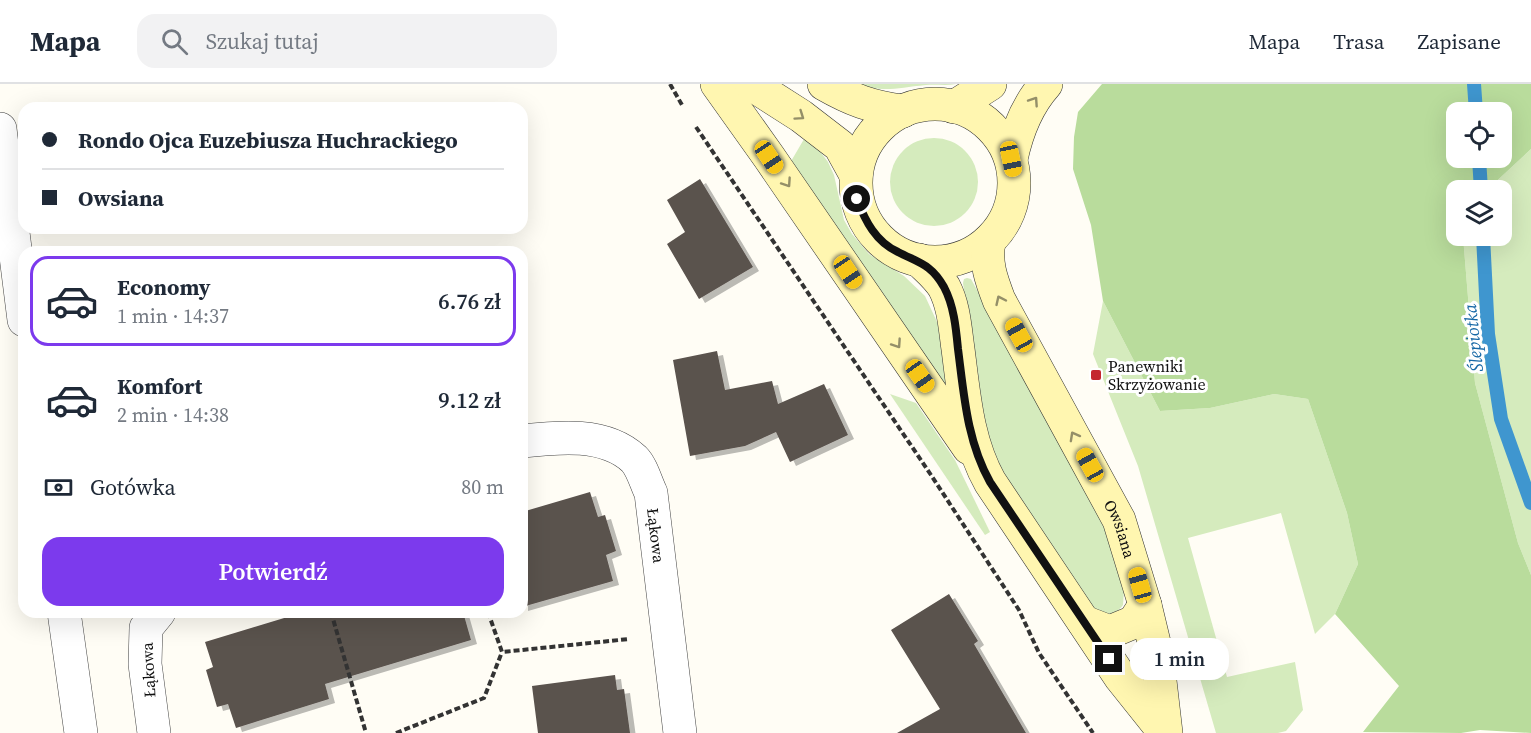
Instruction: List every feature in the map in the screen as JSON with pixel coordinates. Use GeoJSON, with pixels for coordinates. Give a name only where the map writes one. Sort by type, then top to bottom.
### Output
{"type":"FeatureCollection","features":[{"type":"Feature","properties":{"kind":"street"},"geometry":{"type":"LineString","coordinates":[[717,84],[980,465]]}},
{"type":"Feature","properties":{"kind":"street"},"geometry":{"type":"LineString","coordinates":[[751,84],[801,116],[840,146],[856,175]]}},
{"type":"Feature","properties":{"kind":"street"},"geometry":{"type":"LineString","coordinates":[[824,84],[848,97],[877,108],[903,111]]}},
{"type":"Feature","properties":{"kind":"street"},"geometry":{"type":"LineString","coordinates":[[954,107],[990,84]]}},
{"type":"Feature","properties":{"kind":"street"},"geometry":{"type":"LineString","coordinates":[[1011,159],[1016,133],[1026,112],[1046,84]]}},
{"type":"Feature","properties":{"kind":"street"},"geometry":{"type":"LineString","coordinates":[[935,105],[965,110],[985,122],[999,135],[1011,159],[1014,175],[1012,202],[1004,223],[989,241],[969,255],[953,260],[919,260],[896,252],[875,235],[865,219],[857,199],[856,175],[865,146],[878,128],[903,111],[914,107],[935,105]]}},
{"type":"Feature","properties":{"kind":"street"},"geometry":{"type":"LineString","coordinates":[[0,129],[18,272]]}},
{"type":"Feature","properties":{"kind":"street","name":"Owsiana"},"geometry":{"type":"LineString","coordinates":[[989,241],[988,268],[999,300],[1111,504],[1129,546],[1159,666],[1166,733]]}},
{"type":"Feature","properties":{"kind":"street","name":"Owsiana"},"geometry":{"type":"LineString","coordinates":[[919,260],[935,275],[950,300],[968,419],[980,465],[1121,678],[1166,733]]}},
{"type":"Feature","properties":{"kind":"street","name":"Łąkowa"},"geometry":{"type":"LineString","coordinates":[[528,440],[560,436],[612,443],[636,461],[651,493],[681,733]]}},
{"type":"Feature","properties":{"kind":"street"},"geometry":{"type":"LineString","coordinates":[[1084,622],[1110,632],[1134,622],[1145,605]]}},
{"type":"Feature","properties":{"kind":"street"},"geometry":{"type":"LineString","coordinates":[[65,618],[81,733]]}},
{"type":"Feature","properties":{"kind":"street","name":"Łąkowa"},"geometry":{"type":"LineString","coordinates":[[154,618],[146,628],[145,664],[154,733]]}},
{"type":"Feature","properties":{"kind":"path"},"geometry":{"type":"LineString","coordinates":[[733,183],[938,484],[1019,610],[1039,653],[1093,733]]}},
{"type":"Feature","properties":{"kind":"path"},"geometry":{"type":"LineString","coordinates":[[333,618],[366,733]]}},
{"type":"Feature","properties":{"kind":"path"},"geometry":{"type":"LineString","coordinates":[[396,733],[484,698],[502,652],[490,618]]}},
{"type":"Feature","properties":{"kind":"path"},"geometry":{"type":"LineString","coordinates":[[502,652],[636,638]]}},
{"type":"Feature","properties":{"kind":"green space"},"geometry":{"type":"Polygon","coordinates":[[[854,84],[956,84],[882,89],[854,84]]]}},
{"type":"Feature","properties":{"kind":"green space"},"geometry":{"type":"Polygon","coordinates":[[[1102,84],[1531,84],[1531,149],[1512,167],[1512,102],[1446,102],[1446,168],[1511,168],[1498,180],[1446,180],[1446,246],[1464,246],[1475,383],[1518,543],[1531,575],[1531,733],[1480,730],[1461,733],[1363,732],[1399,686],[1335,614],[1358,564],[1347,513],[1308,399],[1274,394],[1210,408],[1160,411],[1103,301],[1091,225],[1073,169],[1074,137],[1078,112],[1102,84]]]}},
{"type":"Feature","properties":{"kind":"green space"},"geometry":{"type":"Polygon","coordinates":[[[807,134],[828,162],[834,175],[844,220],[852,234],[869,254],[904,276],[925,296],[938,324],[947,388],[790,163],[807,134]]]}},
{"type":"Feature","properties":{"kind":"green space"},"geometry":{"type":"Polygon","coordinates":[[[934,138],[959,145],[971,157],[978,182],[971,207],[959,219],[934,226],[909,219],[897,207],[890,182],[897,157],[909,145],[934,138]]]}},
{"type":"Feature","properties":{"kind":"green space"},"geometry":{"type":"Polygon","coordinates":[[[1531,149],[1531,575],[1518,543],[1475,383],[1464,246],[1512,246],[1512,180],[1498,180],[1531,149]]]}},
{"type":"Feature","properties":{"kind":"green space"},"geometry":{"type":"Polygon","coordinates":[[[967,278],[971,279],[1097,510],[1124,591],[1123,605],[1116,612],[1106,614],[1093,609],[995,462],[980,405],[963,283],[967,278]]]}},
{"type":"Feature","properties":{"kind":"green space"},"geometry":{"type":"Polygon","coordinates":[[[1103,301],[1160,411],[1210,408],[1274,394],[1308,399],[1347,513],[1358,564],[1335,614],[1315,634],[1281,513],[1188,538],[1227,677],[1295,662],[1303,710],[1286,731],[1216,733],[1138,466],[1093,354],[1103,301]]]}},
{"type":"Feature","properties":{"kind":"green space"},"geometry":{"type":"Polygon","coordinates":[[[890,394],[916,403],[955,460],[990,532],[985,535],[890,394]]]}},
{"type":"Feature","properties":{"kind":"building"},"geometry":{"type":"Polygon","coordinates":[[[700,179],[753,267],[699,299],[667,244],[685,232],[667,200],[700,179]]]}},
{"type":"Feature","properties":{"kind":"building"},"geometry":{"type":"Polygon","coordinates":[[[717,351],[725,390],[772,381],[778,404],[824,384],[848,435],[790,462],[776,432],[745,446],[690,456],[673,360],[717,351]]]}},
{"type":"Feature","properties":{"kind":"building"},"geometry":{"type":"Polygon","coordinates":[[[590,492],[598,517],[605,515],[616,551],[606,555],[613,581],[528,605],[528,510],[590,492]]]}},
{"type":"Feature","properties":{"kind":"building"},"geometry":{"type":"Polygon","coordinates":[[[949,594],[978,641],[974,644],[1026,733],[897,733],[940,709],[891,630],[949,594]]]}},
{"type":"Feature","properties":{"kind":"building"},"geometry":{"type":"Polygon","coordinates":[[[284,618],[465,618],[471,640],[325,684],[329,699],[236,728],[228,704],[217,707],[206,670],[213,667],[205,642],[284,618]]]}},
{"type":"Feature","properties":{"kind":"building"},"geometry":{"type":"Polygon","coordinates":[[[615,675],[617,690],[624,689],[630,733],[538,733],[532,686],[615,675]]]}},
{"type":"Feature","properties":{"kind":"waterway","name":"Ślepiotka"},"geometry":{"type":"LineString","coordinates":[[1474,84],[1475,102]]}},
{"type":"Feature","properties":{"kind":"waterway","name":"Ślepiotka"},"geometry":{"type":"LineString","coordinates":[[1480,168],[1480,180]]}},
{"type":"Feature","properties":{"kind":"waterway","name":"Ślepiotka"},"geometry":{"type":"LineString","coordinates":[[1484,246],[1488,334],[1501,419],[1531,503]]}},
{"type":"Feature","properties":{"kind":"place","name":"Panewniki Skrzyżowanie"},"geometry":{"type":"Point","coordinates":[1096,375]}},
{"type":"Feature","properties":{"kind":"route"},"geometry":{"type":"LineString","coordinates":[[857,199],[875,235],[896,252],[919,260],[944,287],[954,318],[968,419],[980,465],[1109,659]]}}]}
